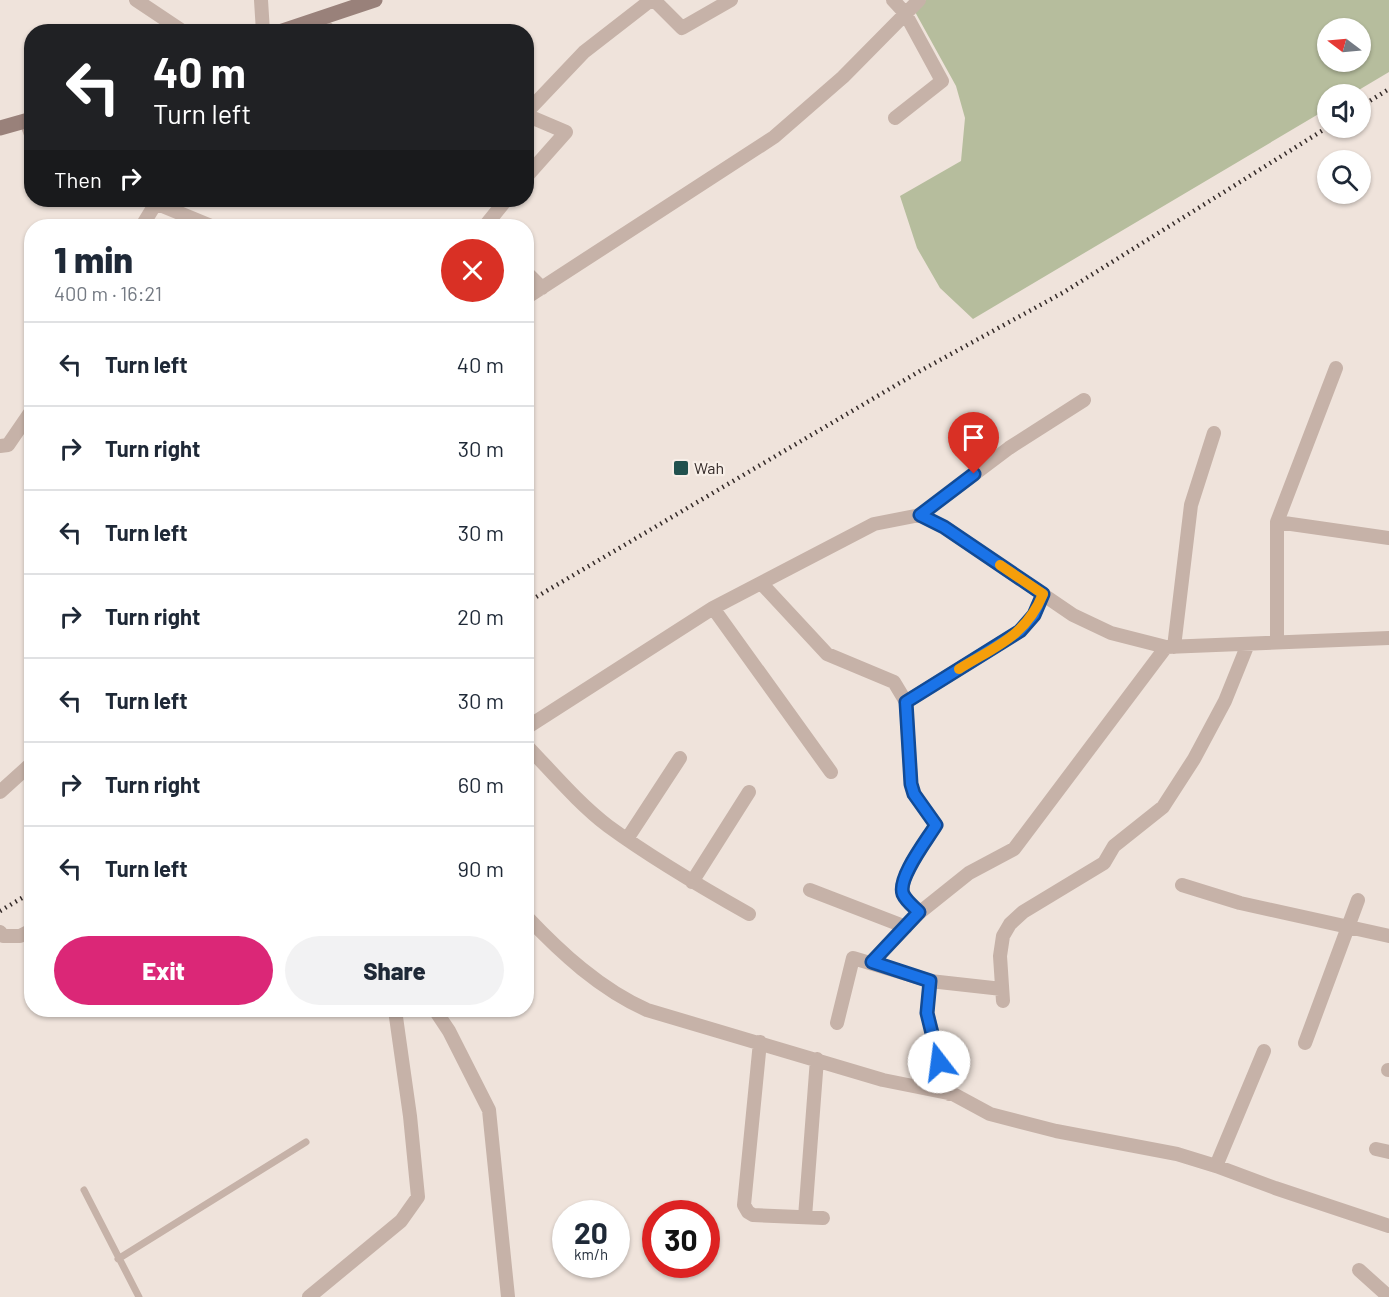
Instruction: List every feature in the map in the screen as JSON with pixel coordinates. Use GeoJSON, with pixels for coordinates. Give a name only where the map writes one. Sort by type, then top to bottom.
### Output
{"type":"FeatureCollection","features":[{"type":"Feature","properties":{"kind":"main road"},"geometry":{"type":"LineString","coordinates":[[306,24],[375,0]]}},
{"type":"Feature","properties":{"kind":"main road"},"geometry":{"type":"LineString","coordinates":[[0,128],[24,121]]}},
{"type":"Feature","properties":{"kind":"street"},"geometry":{"type":"LineString","coordinates":[[136,0],[172,24]]}},
{"type":"Feature","properties":{"kind":"street"},"geometry":{"type":"LineString","coordinates":[[261,0],[262,24]]}},
{"type":"Feature","properties":{"kind":"street"},"geometry":{"type":"LineString","coordinates":[[534,105],[584,52],[652,0],[682,28],[731,0]]}},
{"type":"Feature","properties":{"kind":"street"},"geometry":{"type":"LineString","coordinates":[[893,0],[905,13],[942,81],[894,118]]}},
{"type":"Feature","properties":{"kind":"street"},"geometry":{"type":"LineString","coordinates":[[534,293],[774,137],[843,77],[919,0]]}},
{"type":"Feature","properties":{"kind":"street"},"geometry":{"type":"LineString","coordinates":[[316,21],[320,24]]}},
{"type":"Feature","properties":{"kind":"street"},"geometry":{"type":"LineString","coordinates":[[534,118],[566,132],[534,168]]}},
{"type":"Feature","properties":{"kind":"street"},"geometry":{"type":"LineString","coordinates":[[166,207],[194,219]]}},
{"type":"Feature","properties":{"kind":"street"},"geometry":{"type":"LineString","coordinates":[[491,219],[500,207]]}},
{"type":"Feature","properties":{"kind":"street"},"geometry":{"type":"LineString","coordinates":[[534,280],[542,288]]}},
{"type":"Feature","properties":{"kind":"street"},"geometry":{"type":"LineString","coordinates":[[1277,642],[1277,522],[1336,368]]}},
{"type":"Feature","properties":{"kind":"street"},"geometry":{"type":"LineString","coordinates":[[534,723],[713,609],[874,524],[920,515],[1009,448],[1084,400]]}},
{"type":"Feature","properties":{"kind":"street"},"geometry":{"type":"LineString","coordinates":[[0,446],[9,445],[24,422]]}},
{"type":"Feature","properties":{"kind":"street"},"geometry":{"type":"LineString","coordinates":[[872,962],[919,912],[969,873],[1014,849],[1170,647],[1191,505],[1214,433]]}},
{"type":"Feature","properties":{"kind":"street"},"geometry":{"type":"LineString","coordinates":[[920,515],[944,527],[1073,615],[1111,633],[1170,647],[1389,638]]}},
{"type":"Feature","properties":{"kind":"street"},"geometry":{"type":"LineString","coordinates":[[1277,522],[1389,538]]}},
{"type":"Feature","properties":{"kind":"street"},"geometry":{"type":"LineString","coordinates":[[762,584],[827,654],[894,682],[906,702],[911,784],[914,794],[936,825],[909,869],[902,886],[903,895],[919,912]]}},
{"type":"Feature","properties":{"kind":"street"},"geometry":{"type":"LineString","coordinates":[[906,702],[1020,631],[1034,615],[1043,594]]}},
{"type":"Feature","properties":{"kind":"street"},"geometry":{"type":"LineString","coordinates":[[713,609],[831,772]]}},
{"type":"Feature","properties":{"kind":"street"},"geometry":{"type":"LineString","coordinates":[[837,1023],[853,958],[930,981],[1003,995],[1000,956],[1003,936],[1010,924],[1023,912],[1104,863],[1114,846],[1163,807],[1194,759],[1225,701],[1248,644]]}},
{"type":"Feature","properties":{"kind":"street"},"geometry":{"type":"LineString","coordinates":[[534,754],[574,796],[627,839],[692,882],[749,914]]}},
{"type":"Feature","properties":{"kind":"street"},"geometry":{"type":"LineString","coordinates":[[627,839],[680,758]]}},
{"type":"Feature","properties":{"kind":"street"},"geometry":{"type":"LineString","coordinates":[[0,792],[24,771]]}},
{"type":"Feature","properties":{"kind":"street"},"geometry":{"type":"LineString","coordinates":[[692,882],[749,792]]}},
{"type":"Feature","properties":{"kind":"street"},"geometry":{"type":"LineString","coordinates":[[1182,885],[1240,903],[1389,936]]}},
{"type":"Feature","properties":{"kind":"street"},"geometry":{"type":"LineString","coordinates":[[810,890],[906,927]]}},
{"type":"Feature","properties":{"kind":"street"},"geometry":{"type":"LineString","coordinates":[[1305,1043],[1350,928],[1358,900]]}},
{"type":"Feature","properties":{"kind":"street"},"geometry":{"type":"LineString","coordinates":[[534,923],[599,983],[622,999],[647,1010],[883,1080],[949,1094],[990,1114],[1056,1131],[1177,1154],[1389,1226]]}},
{"type":"Feature","properties":{"kind":"street"},"geometry":{"type":"LineString","coordinates":[[0,932],[3,936],[12,937],[24,933]]}},
{"type":"Feature","properties":{"kind":"street"},"geometry":{"type":"LineString","coordinates":[[930,981],[927,1013],[949,1094]]}},
{"type":"Feature","properties":{"kind":"street"},"geometry":{"type":"LineString","coordinates":[[309,1297],[401,1221],[418,1197],[410,1116],[395,1017]]}},
{"type":"Feature","properties":{"kind":"street"},"geometry":{"type":"LineString","coordinates":[[440,1017],[449,1030],[489,1110],[507,1297]]}},
{"type":"Feature","properties":{"kind":"street"},"geometry":{"type":"LineString","coordinates":[[760,1042],[744,1204],[748,1212],[753,1215],[823,1218]]}},
{"type":"Feature","properties":{"kind":"street"},"geometry":{"type":"LineString","coordinates":[[1216,1166],[1264,1051]]}},
{"type":"Feature","properties":{"kind":"street"},"geometry":{"type":"LineString","coordinates":[[805,1217],[817,1059]]}},
{"type":"Feature","properties":{"kind":"street"},"geometry":{"type":"LineString","coordinates":[[1359,1270],[1389,1297]]}},
{"type":"Feature","properties":{"kind":"lane"},"geometry":{"type":"LineString","coordinates":[[118,1259],[306,1142]]}},
{"type":"Feature","properties":{"kind":"lane"},"geometry":{"type":"LineString","coordinates":[[84,1190],[139,1297]]}},
{"type":"Feature","properties":{"kind":"green space"},"geometry":{"type":"Polygon","coordinates":[[[926,0],[1389,0],[1389,72],[1369,84],[1317,84],[1317,115],[973,319],[940,288],[917,248],[900,196],[961,161],[965,118],[956,86],[914,10],[926,0]]]}},
{"type":"Feature","properties":{"kind":"railway"},"geometry":{"type":"LineString","coordinates":[[1371,100],[1389,89]]}},
{"type":"Feature","properties":{"kind":"railway"},"geometry":{"type":"LineString","coordinates":[[534,598],[920,371],[1064,292],[1317,134]]}},
{"type":"Feature","properties":{"kind":"railway"},"geometry":{"type":"LineString","coordinates":[[0,911],[24,897]]}},
{"type":"Feature","properties":{"kind":"slow traffic"},"geometry":{"type":"LineString","coordinates":[[959,669],[1020,631],[1034,615],[1043,594],[1000,565]]}},
{"type":"Feature","properties":{"kind":"place","name":"Wah"},"geometry":{"type":"Point","coordinates":[681,468]}},
{"type":"Feature","properties":{"kind":"route"},"geometry":{"type":"LineString","coordinates":[[939,1062],[927,1013],[930,981],[872,962],[919,912],[903,895],[902,886],[909,869],[936,825],[914,794],[911,784],[906,702],[1020,631],[1034,615],[1043,594],[944,527],[920,515],[974,474]]}}]}
